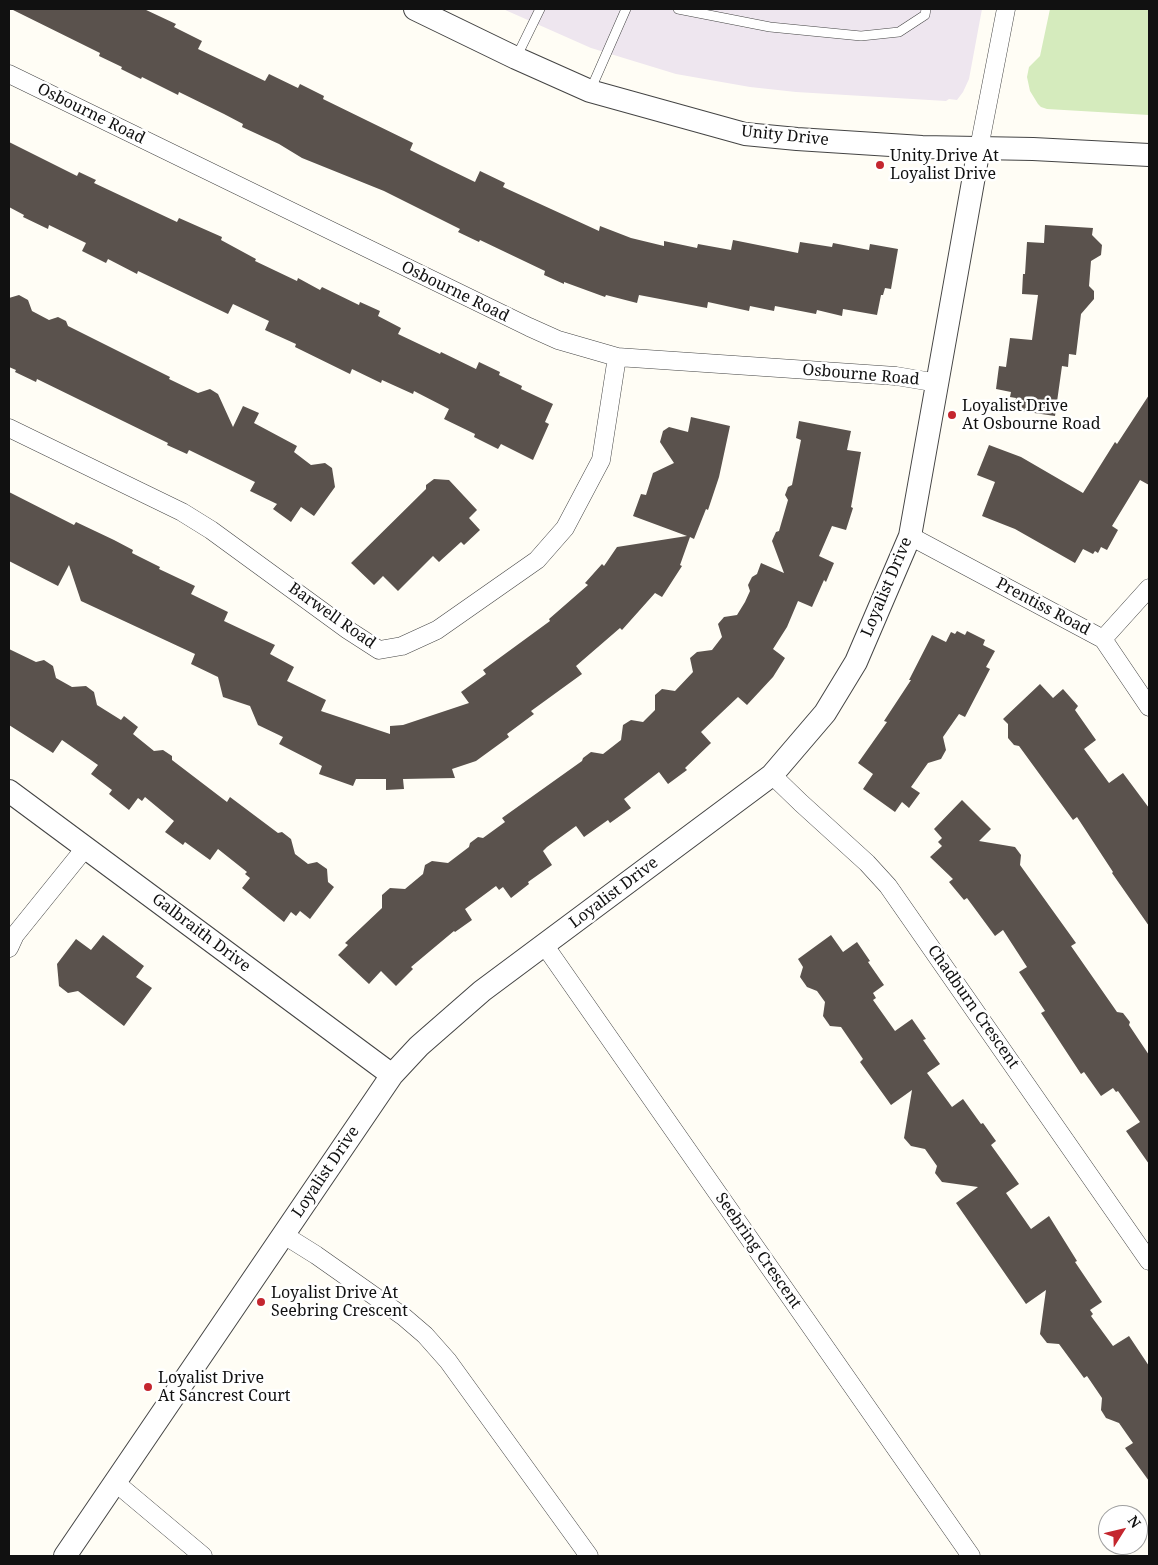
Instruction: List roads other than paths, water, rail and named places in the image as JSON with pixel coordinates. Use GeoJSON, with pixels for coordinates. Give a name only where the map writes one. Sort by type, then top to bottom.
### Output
{"type":"FeatureCollection","features":[{"type":"Feature","properties":{"kind":"street","name":"Unity Drive"},"geometry":{"type":"LineString","coordinates":[[415,9],[516,58],[590,91],[745,134],[922,147],[1033,149],[1149,155]]}},
{"type":"Feature","properties":{"kind":"street"},"geometry":{"type":"LineString","coordinates":[[979,148],[1006,9]]}},
{"type":"Feature","properties":{"kind":"street","name":"Osbourne Road"},"geometry":{"type":"LineString","coordinates":[[9,74],[558,340],[617,357],[896,376],[938,383]]}},
{"type":"Feature","properties":{"kind":"street","name":"Loyalist Drive"},"geometry":{"type":"LineString","coordinates":[[65,1556],[392,1076],[419,1046],[482,991],[545,946],[772,775],[825,713],[856,662],[910,536],[979,148]]}},
{"type":"Feature","properties":{"kind":"street","name":"Barwell Road"},"geometry":{"type":"LineString","coordinates":[[9,428],[189,517],[211,530],[348,630],[379,650],[402,646],[436,630],[537,560],[565,528],[601,460],[617,357]]}},
{"type":"Feature","properties":{"kind":"street","name":"Prentiss Road"},"geometry":{"type":"LineString","coordinates":[[910,536],[1103,638],[1149,706]]}},
{"type":"Feature","properties":{"kind":"street"},"geometry":{"type":"LineString","coordinates":[[1103,638],[1149,588]]}},
{"type":"Feature","properties":{"kind":"street","name":"Chadburn Crescent"},"geometry":{"type":"LineString","coordinates":[[772,775],[868,863],[888,886],[1149,1261]]}},
{"type":"Feature","properties":{"kind":"street","name":"Galbraith Drive"},"geometry":{"type":"LineString","coordinates":[[9,791],[392,1076]]}},
{"type":"Feature","properties":{"kind":"street"},"geometry":{"type":"LineString","coordinates":[[9,948],[15,935],[86,847]]}},
{"type":"Feature","properties":{"kind":"street","name":"Seebring Crescent"},"geometry":{"type":"LineString","coordinates":[[545,946],[971,1556]]}},
{"type":"Feature","properties":{"kind":"street"},"geometry":{"type":"LineString","coordinates":[[284,1235],[316,1255],[404,1317],[425,1335],[448,1362],[589,1556]]}},
{"type":"Feature","properties":{"kind":"street"},"geometry":{"type":"LineString","coordinates":[[116,1483],[203,1556]]}},
{"type":"Feature","properties":{"kind":"lane"},"geometry":{"type":"LineString","coordinates":[[516,58],[540,9]]}},
{"type":"Feature","properties":{"kind":"lane"},"geometry":{"type":"LineString","coordinates":[[590,91],[626,9]]}},
{"type":"Feature","properties":{"kind":"lane"},"geometry":{"type":"LineString","coordinates":[[678,9],[770,27],[861,36],[900,32],[926,15],[926,9]]}},
{"type":"Feature","properties":{"kind":"place","name":"Unity Drive At Loyalist Drive"},"geometry":{"type":"Point","coordinates":[880,165]}},
{"type":"Feature","properties":{"kind":"place","name":"Loyalist Drive At Osbourne Road"},"geometry":{"type":"Point","coordinates":[952,415]}},
{"type":"Feature","properties":{"kind":"place","name":"Loyalist Drive At Seebring Crescent"},"geometry":{"type":"Point","coordinates":[261,1302]}},
{"type":"Feature","properties":{"kind":"place","name":"Loyalist Drive At Sancrest Court"},"geometry":{"type":"Point","coordinates":[148,1387]}}]}
